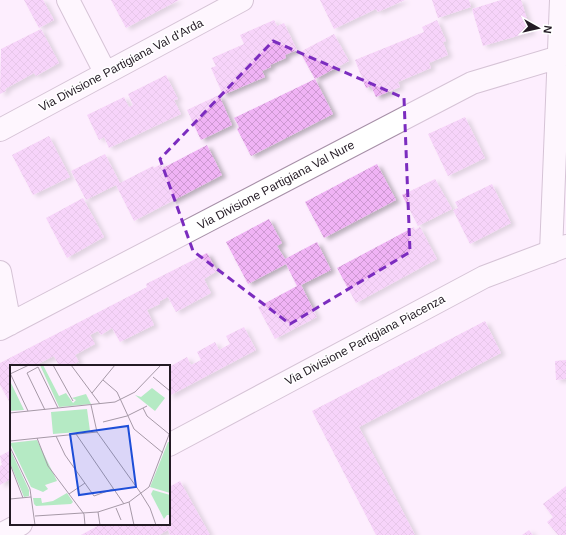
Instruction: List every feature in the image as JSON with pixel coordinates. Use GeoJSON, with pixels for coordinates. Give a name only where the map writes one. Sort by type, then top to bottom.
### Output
{"type":"FeatureCollection","features":[{"type":"Feature","properties":{"kind":"street"},"geometry":{"type":"LineString","coordinates":[[68,0],[105,72]]}},
{"type":"Feature","properties":{"kind":"street","name":"Via Divisione Partigiana Val d'Arda"},"geometry":{"type":"LineString","coordinates":[[0,130],[105,72],[242,0]]}},
{"type":"Feature","properties":{"kind":"street"},"geometry":{"type":"LineString","coordinates":[[559,249],[559,57],[561,0]]}},
{"type":"Feature","properties":{"kind":"street","name":"Via Divisione Partigiana Val Nure"},"geometry":{"type":"LineString","coordinates":[[5,327],[472,83],[559,57]]}},
{"type":"Feature","properties":{"kind":"street","name":"Via Divisione Partigiana Piacenza"},"geometry":{"type":"LineString","coordinates":[[170,444],[484,277],[559,249]]}},
{"type":"Feature","properties":{"kind":"street"},"geometry":{"type":"LineString","coordinates":[[0,272],[5,327]]}},
{"type":"Feature","properties":{"kind":"street"},"geometry":{"type":"LineString","coordinates":[[0,535],[19,525]]}},
{"type":"Feature","properties":{"kind":"highlighted area"},"geometry":{"type":"Polygon","coordinates":[[[273,41],[404,98],[410,252],[290,324],[193,251],[160,159],[273,41]]]}},
{"type":"Feature","properties":{"kind":"building"},"geometry":{"type":"Polygon","coordinates":[[[24,0],[43,0],[54,20],[39,28],[24,0]]]}},
{"type":"Feature","properties":{"kind":"building"},"geometry":{"type":"Polygon","coordinates":[[[111,0],[179,0],[126,28],[111,0]]]}},
{"type":"Feature","properties":{"kind":"building"},"geometry":{"type":"Polygon","coordinates":[[[320,0],[405,0],[378,12],[376,9],[334,29],[320,0]]]}},
{"type":"Feature","properties":{"kind":"building"},"geometry":{"type":"Polygon","coordinates":[[[432,0],[469,0],[471,7],[438,18],[432,0]]]}},
{"type":"Feature","properties":{"kind":"building"},"geometry":{"type":"Polygon","coordinates":[[[501,0],[521,0],[531,32],[483,46],[472,9],[501,0]]]}},
{"type":"Feature","properties":{"kind":"building"},"geometry":{"type":"Polygon","coordinates":[[[274,20],[277,26],[284,23],[297,50],[285,55],[286,58],[270,65],[271,67],[262,71],[265,77],[223,95],[211,68],[216,66],[212,58],[244,44],[240,35],[274,20]]]}},
{"type":"Feature","properties":{"kind":"building"},"geometry":{"type":"Polygon","coordinates":[[[437,20],[446,41],[443,42],[448,55],[429,63],[431,68],[398,82],[400,87],[376,97],[371,86],[366,88],[355,60],[424,32],[422,27],[437,20]]]}},
{"type":"Feature","properties":{"kind":"building"},"geometry":{"type":"Polygon","coordinates":[[[41,29],[59,63],[36,76],[34,73],[5,89],[6,91],[0,94],[1,49],[41,29]]]}},
{"type":"Feature","properties":{"kind":"building"},"geometry":{"type":"Polygon","coordinates":[[[334,34],[349,61],[315,79],[300,52],[334,34]]]}},
{"type":"Feature","properties":{"kind":"building"},"geometry":{"type":"Polygon","coordinates":[[[166,75],[178,99],[174,100],[181,114],[109,148],[104,137],[99,140],[87,115],[124,97],[129,107],[133,105],[128,94],[166,75]]]}},
{"type":"Feature","properties":{"kind":"building"},"geometry":{"type":"Polygon","coordinates":[[[315,79],[333,114],[251,156],[237,129],[239,127],[234,118],[315,79]]]}},
{"type":"Feature","properties":{"kind":"building"},"geometry":{"type":"Polygon","coordinates":[[[219,95],[232,125],[201,140],[187,110],[219,95]]]}},
{"type":"Feature","properties":{"kind":"building"},"geometry":{"type":"Polygon","coordinates":[[[465,117],[485,158],[448,176],[428,134],[465,117]]]}},
{"type":"Feature","properties":{"kind":"building"},"geometry":{"type":"Polygon","coordinates":[[[49,136],[70,177],[33,195],[12,155],[49,136]]]}},
{"type":"Feature","properties":{"kind":"building"},"geometry":{"type":"Polygon","coordinates":[[[207,145],[222,175],[134,221],[116,185],[86,200],[71,171],[105,154],[120,183],[153,166],[154,168],[161,164],[163,168],[207,145]]]}},
{"type":"Feature","properties":{"kind":"building"},"geometry":{"type":"Polygon","coordinates":[[[377,164],[396,200],[324,238],[305,202],[377,164]]]}},
{"type":"Feature","properties":{"kind":"building"},"geometry":{"type":"Polygon","coordinates":[[[435,179],[452,209],[418,226],[402,195],[435,179]]]}},
{"type":"Feature","properties":{"kind":"building"},"geometry":{"type":"Polygon","coordinates":[[[492,184],[511,223],[470,244],[453,210],[458,208],[455,202],[492,184]]]}},
{"type":"Feature","properties":{"kind":"building"},"geometry":{"type":"Polygon","coordinates":[[[83,198],[104,237],[67,258],[46,218],[83,198]]]}},
{"type":"Feature","properties":{"kind":"building"},"geometry":{"type":"Polygon","coordinates":[[[269,219],[282,243],[277,246],[285,259],[317,242],[331,270],[301,285],[317,317],[275,339],[258,307],[297,286],[286,264],[248,284],[226,242],[269,219]]]}},
{"type":"Feature","properties":{"kind":"building"},"geometry":{"type":"Polygon","coordinates":[[[414,227],[415,230],[420,227],[437,259],[356,303],[337,268],[414,227]]]}},
{"type":"Feature","properties":{"kind":"building"},"geometry":{"type":"Polygon","coordinates":[[[207,253],[217,271],[204,279],[211,293],[176,312],[168,297],[160,301],[160,304],[147,310],[154,325],[120,342],[112,328],[101,335],[98,331],[90,335],[95,344],[75,355],[79,362],[72,365],[58,365],[54,356],[36,365],[10,365],[9,401],[0,385],[0,363],[147,287],[146,284],[207,253]]]}},
{"type":"Feature","properties":{"kind":"building"},"geometry":{"type":"Polygon","coordinates":[[[485,321],[501,353],[359,427],[415,535],[376,535],[312,411],[485,321]]]}},
{"type":"Feature","properties":{"kind":"building"},"geometry":{"type":"Polygon","coordinates":[[[244,327],[256,350],[170,395],[170,366],[187,357],[191,365],[201,360],[197,352],[215,342],[219,350],[230,344],[226,336],[244,327]]]}},
{"type":"Feature","properties":{"kind":"building"},"geometry":{"type":"Polygon","coordinates":[[[566,360],[566,379],[556,380],[555,361],[566,360]]]}},
{"type":"Feature","properties":{"kind":"building"},"geometry":{"type":"Polygon","coordinates":[[[10,451],[10,480],[0,485],[0,466],[2,465],[0,456],[10,451]]]}},
{"type":"Feature","properties":{"kind":"building"},"geometry":{"type":"Polygon","coordinates":[[[180,481],[210,535],[170,535],[168,530],[159,535],[81,535],[99,525],[170,525],[170,486],[180,481]]]}},
{"type":"Feature","properties":{"kind":"building"},"geometry":{"type":"Polygon","coordinates":[[[566,486],[566,535],[558,535],[547,522],[553,517],[543,504],[566,486]]]}},
{"type":"Feature","properties":{"kind":"building"},"geometry":{"type":"Polygon","coordinates":[[[529,530],[533,535],[522,535],[529,530]]]}}]}
